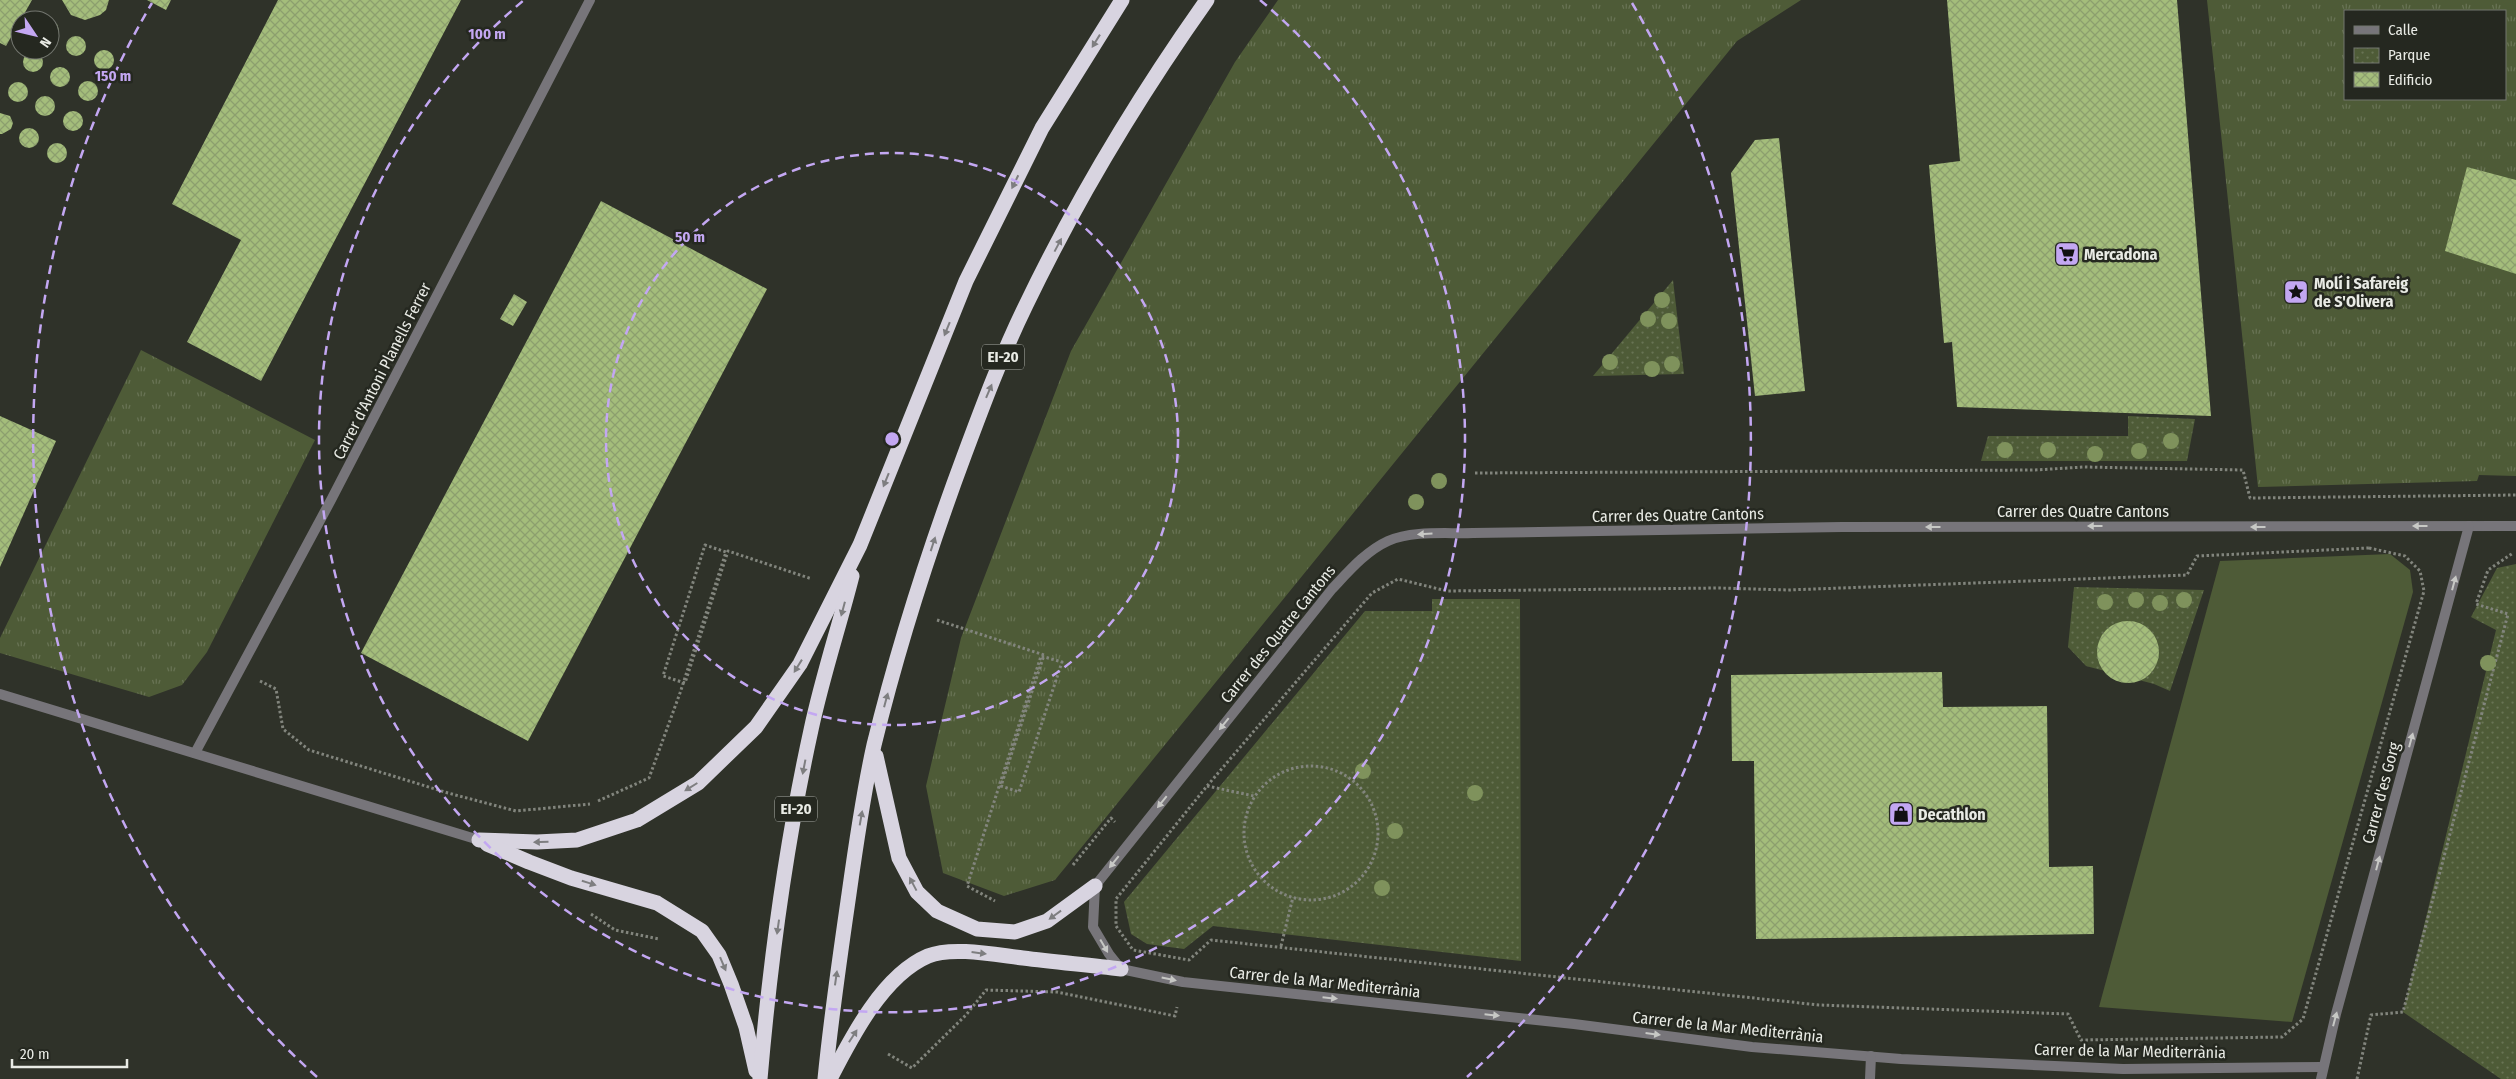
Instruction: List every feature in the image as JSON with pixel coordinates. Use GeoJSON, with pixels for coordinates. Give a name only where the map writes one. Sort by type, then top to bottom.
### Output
{"type":"FeatureCollection","features":[{"type":"Feature","properties":{"kind":"highway","name":"EI-20"},"geometry":{"type":"LineString","coordinates":[[759,1079],[766,1012],[784,885],[811,729],[860,545],[966,281],[1042,128],[1122,0]]}},
{"type":"Feature","properties":{"kind":"highway","name":"EI-20"},"geometry":{"type":"LineString","coordinates":[[825,1079],[832,1006],[856,841],[874,747],[907,622],[946,504],[982,408],[1025,305],[1099,166],[1178,40],[1207,0]]}},
{"type":"Feature","properties":{"kind":"highway"},"geometry":{"type":"LineString","coordinates":[[479,840],[537,842],[577,840],[637,820],[698,783],[756,727],[800,664],[860,545]]}},
{"type":"Feature","properties":{"kind":"highway"},"geometry":{"type":"LineString","coordinates":[[874,747],[899,858],[917,892],[937,911],[977,929],[1015,932],[1047,921],[1094,886]]}},
{"type":"Feature","properties":{"kind":"highway"},"geometry":{"type":"LineString","coordinates":[[479,840],[563,874],[657,903],[702,932],[719,955],[731,984],[746,1027],[759,1079]]}},
{"type":"Feature","properties":{"kind":"highway"},"geometry":{"type":"LineString","coordinates":[[830,1079],[846,1047],[891,984],[910,966],[930,956],[969,952],[1121,969]]}},
{"type":"Feature","properties":{"kind":"street","name":"Carrer d'Antoni Planells Ferrer"},"geometry":{"type":"LineString","coordinates":[[195,753],[336,492],[590,0]]}},
{"type":"Feature","properties":{"kind":"street","name":"Carrer d'es Gorg"},"geometry":{"type":"LineString","coordinates":[[2322,1067],[2469,526]]}},
{"type":"Feature","properties":{"kind":"street","name":"Carrer des Quatre Cantons"},"geometry":{"type":"LineString","coordinates":[[1094,886],[1332,589],[1362,558],[1389,540],[1418,534],[1842,527],[2516,526]]}},
{"type":"Feature","properties":{"kind":"street"},"geometry":{"type":"LineString","coordinates":[[0,694],[479,840]]}},
{"type":"Feature","properties":{"kind":"street"},"geometry":{"type":"LineString","coordinates":[[1094,886],[1093,927],[1109,954],[1121,969]]}},
{"type":"Feature","properties":{"kind":"street","name":"Carrer de la Mar Mediterrània"},"geometry":{"type":"LineString","coordinates":[[1121,969],[1183,982],[1574,1024],[1752,1047],[1871,1056],[2123,1069],[2322,1067]]}},
{"type":"Feature","properties":{"kind":"street"},"geometry":{"type":"LineString","coordinates":[[1870,1079],[1871,1056]]}},
{"type":"Feature","properties":{"kind":"street"},"geometry":{"type":"LineString","coordinates":[[2321,1079],[2322,1067]]}},
{"type":"Feature","properties":{"kind":"street"},"geometry":{"type":"LineString","coordinates":[[2123,1069],[2129,1079]]}},
{"type":"Feature","properties":{"kind":"path"},"geometry":{"type":"LineString","coordinates":[[1475,473],[2035,470],[2084,467],[2242,470],[2250,498],[2516,495]]}},
{"type":"Feature","properties":{"kind":"path"},"geometry":{"type":"LineString","coordinates":[[240,671],[276,690],[283,729],[309,750],[448,793],[516,811],[591,804],[649,778],[680,694],[683,684],[686,674],[726,552],[705,545],[663,676],[678,680],[685,683],[728,551]]}},
{"type":"Feature","properties":{"kind":"path"},"geometry":{"type":"LineString","coordinates":[[888,1054],[912,1068],[966,1015],[986,990],[1057,992],[1175,1016],[1189,960],[1211,940],[1281,946],[1819,1006],[2068,1014],[2081,1040],[2282,1037],[2302,1019],[2424,591],[2420,571],[2405,556],[2369,548],[2197,556],[2187,575],[1788,590],[1720,588],[1447,591],[1398,579],[1372,593],[1207,786],[1116,899],[1116,926],[1133,950],[1189,960]]}},
{"type":"Feature","properties":{"kind":"path"},"geometry":{"type":"LineString","coordinates":[[2357,1079],[2370,1015],[2403,1012],[2508,614],[2476,604],[2488,570],[2516,551]]}},
{"type":"Feature","properties":{"kind":"path"},"geometry":{"type":"LineString","coordinates":[[1000,904],[967,886],[1041,656],[1048,658],[1055,660],[1062,662],[1019,792],[1001,786],[1038,674],[1041,664],[1044,655]]}},
{"type":"Feature","properties":{"kind":"path"},"geometry":{"type":"LineString","coordinates":[[1308,765],[1330,768],[1349,776],[1364,791],[1375,810],[1378,831],[1376,853],[1365,873],[1348,889],[1327,899],[1304,900],[1293,897],[1282,894],[1263,881],[1250,863],[1243,840],[1245,818],[1254,796],[1268,780],[1287,769],[1308,765]]}},
{"type":"Feature","properties":{"kind":"path"},"geometry":{"type":"LineString","coordinates":[[1207,786],[1254,796]]}},
{"type":"Feature","properties":{"kind":"path"},"geometry":{"type":"LineString","coordinates":[[1281,946],[1293,897]]}},
{"type":"Feature","properties":{"kind":"path"},"geometry":{"type":"LineString","coordinates":[[588,913],[615,930],[661,940]]}},
{"type":"Feature","properties":{"kind":"green space"},"geometry":{"type":"Polygon","coordinates":[[[1278,0],[1801,0],[1737,41],[1055,880],[1004,896],[943,873],[926,786],[961,638],[1071,351],[1235,62],[1278,0]]]}},
{"type":"Feature","properties":{"kind":"green space"},"geometry":{"type":"Polygon","coordinates":[[[2207,0],[2516,0],[2516,476],[2479,475],[2477,481],[2258,487],[2207,0]]]}},
{"type":"Feature","properties":{"kind":"green space"},"geometry":{"type":"Polygon","coordinates":[[[1673,280],[1684,374],[1593,376],[1673,280]]]}},
{"type":"Feature","properties":{"kind":"green space"},"geometry":{"type":"Polygon","coordinates":[[[141,350],[315,440],[207,652],[182,685],[149,697],[0,653],[0,638],[141,350]]]}},
{"type":"Feature","properties":{"kind":"green space"},"geometry":{"type":"Polygon","coordinates":[[[2128,416],[2195,419],[2187,461],[1981,461],[1988,436],[2128,436],[2128,416]]]}},
{"type":"Feature","properties":{"kind":"green space"},"geometry":{"type":"Polygon","coordinates":[[[2390,554],[2410,570],[2413,592],[2292,1022],[2099,1007],[2220,561],[2390,554]]]}},
{"type":"Feature","properties":{"kind":"green space"},"geometry":{"type":"Polygon","coordinates":[[[2516,564],[2516,1079],[2501,1079],[2403,1012],[2496,630],[2471,617],[2497,568],[2516,564]]]}},
{"type":"Feature","properties":{"kind":"green space"},"geometry":{"type":"Polygon","coordinates":[[[2074,587],[2204,590],[2170,691],[2154,684],[2086,666],[2068,647],[2074,587]]]}},
{"type":"Feature","properties":{"kind":"green space"},"geometry":{"type":"Polygon","coordinates":[[[1432,599],[1520,599],[1521,961],[1213,926],[1184,949],[1147,944],[1131,934],[1124,902],[1365,611],[1432,611],[1432,599]]]}},
{"type":"Feature","properties":{"kind":"building"},"geometry":{"type":"Polygon","coordinates":[[[0,0],[32,0],[26,10],[10,10],[10,39],[6,46],[0,43],[0,0]]]}},
{"type":"Feature","properties":{"kind":"building"},"geometry":{"type":"Polygon","coordinates":[[[62,0],[109,0],[106,10],[100,15],[85,20],[71,15],[62,0]]]}},
{"type":"Feature","properties":{"kind":"building"},"geometry":{"type":"Polygon","coordinates":[[[147,0],[171,0],[166,10],[147,0]]]}},
{"type":"Feature","properties":{"kind":"building"},"geometry":{"type":"Polygon","coordinates":[[[278,0],[461,0],[261,381],[187,342],[241,240],[172,204],[278,0]]]}},
{"type":"Feature","properties":{"kind":"building","name":"Mercadona"},"geometry":{"type":"Polygon","coordinates":[[[1947,0],[2177,0],[2211,416],[1957,407],[1952,342],[1944,343],[1929,165],[1960,161],[1947,0]]]}},
{"type":"Feature","properties":{"kind":"building"},"geometry":{"type":"Polygon","coordinates":[[[72,36],[80,36],[86,42],[86,50],[80,56],[72,56],[66,50],[66,42],[72,36]]]}},
{"type":"Feature","properties":{"kind":"building"},"geometry":{"type":"Polygon","coordinates":[[[100,50],[108,50],[114,56],[114,64],[108,70],[100,70],[94,64],[94,56],[100,50]]]}},
{"type":"Feature","properties":{"kind":"building"},"geometry":{"type":"Polygon","coordinates":[[[23,60],[43,60],[43,66],[37,72],[29,72],[23,66],[23,60]]]}},
{"type":"Feature","properties":{"kind":"building"},"geometry":{"type":"Polygon","coordinates":[[[56,67],[64,67],[70,73],[70,81],[64,87],[56,87],[50,81],[50,73],[56,67]]]}},
{"type":"Feature","properties":{"kind":"building"},"geometry":{"type":"Polygon","coordinates":[[[84,81],[92,81],[98,87],[98,95],[92,101],[84,101],[78,95],[78,87],[84,81]]]}},
{"type":"Feature","properties":{"kind":"building"},"geometry":{"type":"Polygon","coordinates":[[[14,82],[22,82],[28,88],[28,96],[22,102],[14,102],[8,96],[8,88],[14,82]]]}},
{"type":"Feature","properties":{"kind":"building"},"geometry":{"type":"Polygon","coordinates":[[[41,96],[49,96],[55,102],[55,110],[49,116],[41,116],[35,110],[35,102],[41,96]]]}},
{"type":"Feature","properties":{"kind":"building"},"geometry":{"type":"Polygon","coordinates":[[[69,111],[77,111],[83,117],[83,125],[77,131],[69,131],[63,125],[63,117],[69,111]]]}},
{"type":"Feature","properties":{"kind":"building"},"geometry":{"type":"Polygon","coordinates":[[[0,113],[10,116],[13,123],[11,129],[2,134],[0,134],[0,113]]]}},
{"type":"Feature","properties":{"kind":"building"},"geometry":{"type":"Polygon","coordinates":[[[25,128],[33,128],[39,134],[39,142],[33,148],[25,148],[19,142],[19,134],[25,128]]]}},
{"type":"Feature","properties":{"kind":"building"},"geometry":{"type":"Polygon","coordinates":[[[1779,138],[1805,391],[1755,396],[1731,173],[1755,140],[1779,138]]]}},
{"type":"Feature","properties":{"kind":"building"},"geometry":{"type":"Polygon","coordinates":[[[53,143],[61,143],[67,149],[67,157],[61,163],[53,163],[47,157],[47,149],[53,143]]]}},
{"type":"Feature","properties":{"kind":"building"},"geometry":{"type":"Polygon","coordinates":[[[2467,167],[2516,180],[2516,274],[2445,251],[2467,167]]]}},
{"type":"Feature","properties":{"kind":"building"},"geometry":{"type":"Polygon","coordinates":[[[601,201],[767,289],[528,741],[361,653],[601,201]]]}},
{"type":"Feature","properties":{"kind":"building"},"geometry":{"type":"Polygon","coordinates":[[[514,294],[527,302],[513,326],[500,319],[514,294]]]}},
{"type":"Feature","properties":{"kind":"building"},"geometry":{"type":"Polygon","coordinates":[[[0,416],[56,441],[0,567],[0,416]]]}},
{"type":"Feature","properties":{"kind":"building"},"geometry":{"type":"Polygon","coordinates":[[[2122,621],[2134,621],[2150,630],[2157,640],[2159,652],[2157,664],[2150,674],[2134,683],[2122,683],[2111,678],[2102,669],[2097,658],[2097,646],[2102,635],[2111,626],[2122,621]]]}},
{"type":"Feature","properties":{"kind":"building","name":"Decathlon"},"geometry":{"type":"Polygon","coordinates":[[[1942,672],[1943,707],[2047,706],[2049,867],[2093,866],[2094,934],[1756,939],[1754,761],[1732,761],[1731,675],[1942,672]]]}},
{"type":"Feature","properties":{"kind":"place","name":"Mercadona"},"geometry":{"type":"Point","coordinates":[2067,254]}},
{"type":"Feature","properties":{"kind":"place","name":"Molí i Safareig de S'Olivera"},"geometry":{"type":"Point","coordinates":[2296,292]}},
{"type":"Feature","properties":{"kind":"place","name":"Decathlon"},"geometry":{"type":"Point","coordinates":[1901,814]}}]}
